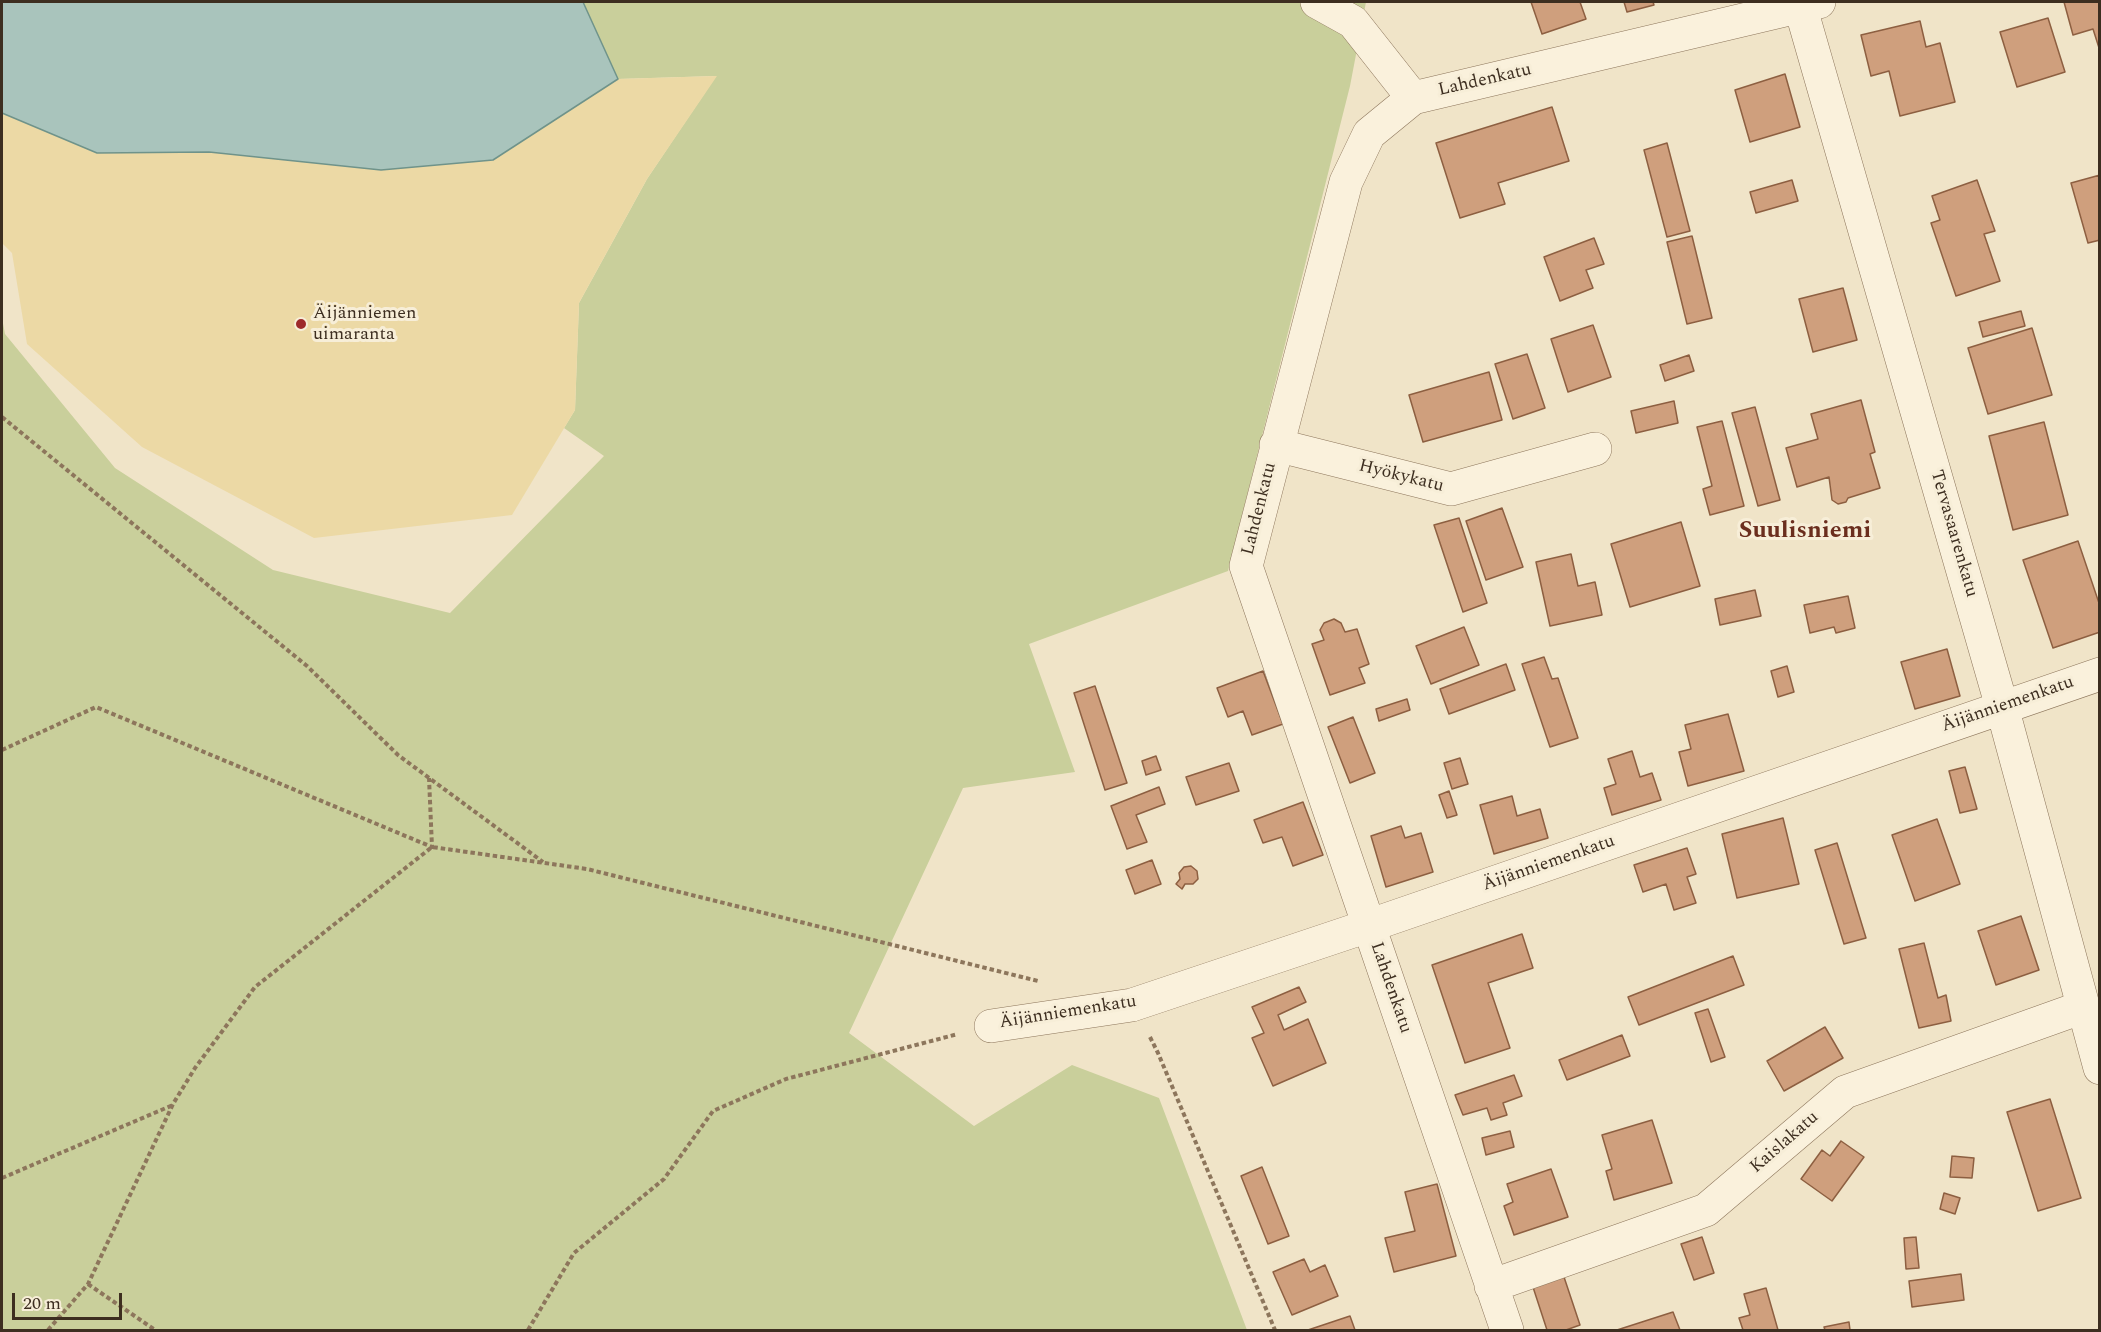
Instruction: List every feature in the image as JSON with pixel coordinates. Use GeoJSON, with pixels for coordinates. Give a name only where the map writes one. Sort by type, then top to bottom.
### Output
{"type":"FeatureCollection","features":[{"type":"Feature","properties":{"kind":"street"},"geometry":{"type":"LineString","coordinates":[[1317,2],[1353,21],[1413,98]]}},
{"type":"Feature","properties":{"kind":"street","name":"Lahdenkatu"},"geometry":{"type":"LineString","coordinates":[[1507,1330],[1246,566],[1346,182],[1369,134],[1413,98],[1806,3]]}},
{"type":"Feature","properties":{"kind":"street","name":"Tervasaarenkatu"},"geometry":{"type":"LineString","coordinates":[[1806,3],[2100,1068]]}},
{"type":"Feature","properties":{"kind":"street","name":"Hyökykatu"},"geometry":{"type":"LineString","coordinates":[[1276,445],[1451,489],[1595,449]]}},
{"type":"Feature","properties":{"kind":"street","name":"Äijänniemenkatu"},"geometry":{"type":"LineString","coordinates":[[991,1026],[1132,1005],[2100,674]]}},
{"type":"Feature","properties":{"kind":"street","name":"Kaislakatu"},"geometry":{"type":"LineString","coordinates":[[1491,1286],[1706,1210],[1845,1092],[2083,1007]]}},
{"type":"Feature","properties":{"kind":"path"},"geometry":{"type":"LineString","coordinates":[[2,417],[306,666],[398,755],[544,863]]}},
{"type":"Feature","properties":{"kind":"path"},"geometry":{"type":"LineString","coordinates":[[2,750],[96,707],[432,847],[587,869],[1039,982]]}},
{"type":"Feature","properties":{"kind":"path"},"geometry":{"type":"LineString","coordinates":[[429,778],[432,847]]}},
{"type":"Feature","properties":{"kind":"path"},"geometry":{"type":"LineString","coordinates":[[48,1330],[88,1284],[173,1104],[195,1068],[255,987],[432,847]]}},
{"type":"Feature","properties":{"kind":"path"},"geometry":{"type":"LineString","coordinates":[[1132,1005],[1158,1053],[1275,1330]]}},
{"type":"Feature","properties":{"kind":"path"},"geometry":{"type":"LineString","coordinates":[[528,1330],[574,1253],[664,1179],[713,1111],[786,1079],[991,1026]]}},
{"type":"Feature","properties":{"kind":"path"},"geometry":{"type":"LineString","coordinates":[[2,1178],[173,1104]]}},
{"type":"Feature","properties":{"kind":"path"},"geometry":{"type":"LineString","coordinates":[[88,1284],[155,1330]]}},
{"type":"Feature","properties":{"kind":"green space"},"geometry":{"type":"Polygon","coordinates":[[[583,2],[1366,2],[1350,86],[1228,571],[1029,644],[1075,772],[963,788],[849,1033],[974,1126],[1072,1065],[1159,1098],[1247,1330],[2,1330],[2,318],[5,334],[115,468],[273,570],[450,613],[604,456],[564,428],[575,410],[579,303],[647,179],[716,76],[618,79],[583,2]]]}},
{"type":"Feature","properties":{"kind":"sand","name":"Äijänniemen uimaranta"},"geometry":{"type":"Polygon","coordinates":[[[717,76],[647,179],[579,303],[575,410],[512,515],[314,538],[142,447],[27,344],[12,253],[2,243],[2,113],[97,153],[209,152],[381,170],[493,160],[618,79],[717,76]]]}},
{"type":"Feature","properties":{"kind":"water"},"geometry":{"type":"Polygon","coordinates":[[[2,2],[583,2],[618,79],[493,160],[381,170],[209,152],[97,153],[2,113],[2,2]]]}},
{"type":"Feature","properties":{"kind":"building"},"geometry":{"type":"Polygon","coordinates":[[[1531,2],[1580,2],[1586,19],[1542,34],[1531,2]]]}},
{"type":"Feature","properties":{"kind":"building"},"geometry":{"type":"Polygon","coordinates":[[[1624,2],[1653,2],[1654,5],[1627,12],[1624,2]]]}},
{"type":"Feature","properties":{"kind":"building"},"geometry":{"type":"Polygon","coordinates":[[[2064,2],[2100,2],[2100,51],[2093,29],[2073,35],[2064,2]]]}},
{"type":"Feature","properties":{"kind":"building"},"geometry":{"type":"Polygon","coordinates":[[[2048,18],[2065,72],[2017,87],[2000,32],[2048,18]]]}},
{"type":"Feature","properties":{"kind":"building"},"geometry":{"type":"Polygon","coordinates":[[[1920,21],[1926,47],[1940,43],[1955,102],[1900,116],[1889,71],[1871,76],[1861,35],[1920,21]]]}},
{"type":"Feature","properties":{"kind":"building"},"geometry":{"type":"Polygon","coordinates":[[[1785,74],[1800,127],[1750,142],[1735,90],[1785,74]]]}},
{"type":"Feature","properties":{"kind":"building"},"geometry":{"type":"Polygon","coordinates":[[[1552,107],[1569,161],[1498,183],[1505,204],[1460,218],[1436,143],[1552,107]]]}},
{"type":"Feature","properties":{"kind":"building"},"geometry":{"type":"Polygon","coordinates":[[[1667,143],[1690,231],[1667,237],[1644,150],[1667,143]]]}},
{"type":"Feature","properties":{"kind":"building"},"geometry":{"type":"Polygon","coordinates":[[[2100,175],[2100,240],[2088,243],[2071,183],[2100,175]]]}},
{"type":"Feature","properties":{"kind":"building"},"geometry":{"type":"Polygon","coordinates":[[[1792,180],[1798,201],[1756,213],[1750,192],[1792,180]]]}},
{"type":"Feature","properties":{"kind":"building"},"geometry":{"type":"Polygon","coordinates":[[[1977,180],[1995,231],[1984,234],[2000,281],[1956,296],[1931,223],[1940,220],[1932,196],[1977,180]]]}},
{"type":"Feature","properties":{"kind":"building"},"geometry":{"type":"Polygon","coordinates":[[[1692,236],[1712,318],[1687,324],[1667,242],[1692,236]]]}},
{"type":"Feature","properties":{"kind":"building"},"geometry":{"type":"Polygon","coordinates":[[[1594,238],[1604,264],[1586,270],[1593,288],[1560,301],[1544,257],[1594,238]]]}},
{"type":"Feature","properties":{"kind":"building"},"geometry":{"type":"Polygon","coordinates":[[[1843,288],[1857,340],[1813,352],[1799,299],[1843,288]]]}},
{"type":"Feature","properties":{"kind":"building"},"geometry":{"type":"Polygon","coordinates":[[[2021,311],[2025,326],[1983,337],[1979,322],[2021,311]]]}},
{"type":"Feature","properties":{"kind":"building"},"geometry":{"type":"Polygon","coordinates":[[[1593,325],[1611,377],[1568,392],[1551,339],[1593,325]]]}},
{"type":"Feature","properties":{"kind":"building"},"geometry":{"type":"Polygon","coordinates":[[[2032,328],[2052,395],[1988,414],[1968,348],[2032,328]]]}},
{"type":"Feature","properties":{"kind":"building"},"geometry":{"type":"Polygon","coordinates":[[[1527,354],[1545,408],[1513,419],[1495,364],[1527,354]]]}},
{"type":"Feature","properties":{"kind":"building"},"geometry":{"type":"Polygon","coordinates":[[[1689,355],[1694,371],[1665,381],[1660,365],[1689,355]]]}},
{"type":"Feature","properties":{"kind":"building"},"geometry":{"type":"Polygon","coordinates":[[[1489,372],[1502,420],[1423,442],[1409,395],[1489,372]]]}},
{"type":"Feature","properties":{"kind":"building"},"geometry":{"type":"Polygon","coordinates":[[[1861,400],[1875,452],[1870,454],[1880,488],[1848,498],[1846,502],[1838,504],[1832,500],[1829,477],[1797,487],[1786,448],[1818,439],[1811,414],[1861,400]]]}},
{"type":"Feature","properties":{"kind":"building"},"geometry":{"type":"Polygon","coordinates":[[[1674,401],[1678,423],[1636,433],[1631,411],[1674,401]]]}},
{"type":"Feature","properties":{"kind":"building"},"geometry":{"type":"Polygon","coordinates":[[[1755,407],[1780,500],[1758,506],[1732,413],[1755,407]]]}},
{"type":"Feature","properties":{"kind":"building"},"geometry":{"type":"Polygon","coordinates":[[[1722,421],[1744,506],[1710,515],[1703,489],[1712,486],[1697,427],[1722,421]]]}},
{"type":"Feature","properties":{"kind":"building"},"geometry":{"type":"Polygon","coordinates":[[[2044,422],[2068,515],[2013,530],[1989,436],[2044,422]]]}},
{"type":"Feature","properties":{"kind":"building"},"geometry":{"type":"Polygon","coordinates":[[[1502,508],[1523,567],[1486,580],[1466,521],[1502,508]]]}},
{"type":"Feature","properties":{"kind":"building"},"geometry":{"type":"Polygon","coordinates":[[[1459,518],[1487,603],[1463,612],[1434,525],[1459,518]]]}},
{"type":"Feature","properties":{"kind":"building"},"geometry":{"type":"Polygon","coordinates":[[[1681,522],[1700,586],[1630,607],[1611,544],[1681,522]]]}},
{"type":"Feature","properties":{"kind":"building"},"geometry":{"type":"Polygon","coordinates":[[[2078,541],[2100,606],[2100,632],[2053,648],[2023,560],[2078,541]]]}},
{"type":"Feature","properties":{"kind":"building"},"geometry":{"type":"Polygon","coordinates":[[[1571,554],[1578,586],[1595,582],[1602,615],[1550,626],[1536,562],[1571,554]]]}},
{"type":"Feature","properties":{"kind":"building"},"geometry":{"type":"Polygon","coordinates":[[[1755,590],[1761,616],[1720,625],[1715,599],[1755,590]]]}},
{"type":"Feature","properties":{"kind":"building"},"geometry":{"type":"Polygon","coordinates":[[[1848,596],[1855,628],[1836,633],[1834,627],[1810,633],[1804,605],[1848,596]]]}},
{"type":"Feature","properties":{"kind":"building"},"geometry":{"type":"Polygon","coordinates":[[[1334,619],[1341,623],[1345,632],[1357,629],[1369,664],[1359,668],[1365,683],[1330,695],[1312,644],[1324,640],[1320,630],[1324,623],[1334,619]]]}},
{"type":"Feature","properties":{"kind":"building"},"geometry":{"type":"Polygon","coordinates":[[[1464,627],[1479,665],[1431,684],[1416,646],[1464,627]]]}},
{"type":"Feature","properties":{"kind":"building"},"geometry":{"type":"Polygon","coordinates":[[[1947,649],[1960,696],[1915,709],[1901,662],[1947,649]]]}},
{"type":"Feature","properties":{"kind":"building"},"geometry":{"type":"Polygon","coordinates":[[[1544,657],[1552,679],[1558,678],[1578,738],[1550,747],[1522,664],[1544,657]]]}},
{"type":"Feature","properties":{"kind":"building"},"geometry":{"type":"Polygon","coordinates":[[[1506,664],[1515,690],[1449,714],[1440,689],[1506,664]]]}},
{"type":"Feature","properties":{"kind":"building"},"geometry":{"type":"Polygon","coordinates":[[[1787,666],[1794,692],[1778,697],[1771,671],[1787,666]]]}},
{"type":"Feature","properties":{"kind":"building"},"geometry":{"type":"Polygon","coordinates":[[[1263,671],[1283,724],[1252,735],[1243,711],[1228,717],[1217,688],[1263,671]]]}},
{"type":"Feature","properties":{"kind":"building"},"geometry":{"type":"Polygon","coordinates":[[[1095,686],[1127,783],[1105,790],[1074,693],[1095,686]]]}},
{"type":"Feature","properties":{"kind":"building"},"geometry":{"type":"Polygon","coordinates":[[[1407,699],[1410,710],[1379,721],[1376,709],[1407,699]]]}},
{"type":"Feature","properties":{"kind":"building"},"geometry":{"type":"Polygon","coordinates":[[[1728,714],[1744,771],[1688,786],[1679,752],[1691,749],[1685,725],[1728,714]]]}},
{"type":"Feature","properties":{"kind":"building"},"geometry":{"type":"Polygon","coordinates":[[[1353,717],[1375,773],[1350,783],[1328,727],[1353,717]]]}},
{"type":"Feature","properties":{"kind":"building"},"geometry":{"type":"Polygon","coordinates":[[[1632,751],[1640,777],[1652,773],[1661,800],[1612,815],[1604,788],[1616,784],[1608,759],[1632,751]]]}},
{"type":"Feature","properties":{"kind":"building"},"geometry":{"type":"Polygon","coordinates":[[[1156,756],[1161,770],[1146,775],[1142,761],[1156,756]]]}},
{"type":"Feature","properties":{"kind":"building"},"geometry":{"type":"Polygon","coordinates":[[[1460,758],[1468,784],[1452,789],[1444,763],[1460,758]]]}},
{"type":"Feature","properties":{"kind":"building"},"geometry":{"type":"Polygon","coordinates":[[[1229,763],[1239,791],[1196,805],[1186,777],[1229,763]]]}},
{"type":"Feature","properties":{"kind":"building"},"geometry":{"type":"Polygon","coordinates":[[[1965,767],[1977,809],[1960,813],[1949,771],[1965,767]]]}},
{"type":"Feature","properties":{"kind":"building"},"geometry":{"type":"Polygon","coordinates":[[[1159,787],[1165,804],[1136,815],[1147,842],[1127,849],[1111,806],[1159,787]]]}},
{"type":"Feature","properties":{"kind":"building"},"geometry":{"type":"Polygon","coordinates":[[[1449,791],[1457,815],[1447,818],[1439,795],[1449,791]]]}},
{"type":"Feature","properties":{"kind":"building"},"geometry":{"type":"Polygon","coordinates":[[[1512,796],[1517,816],[1540,809],[1548,838],[1494,854],[1480,805],[1512,796]]]}},
{"type":"Feature","properties":{"kind":"building"},"geometry":{"type":"Polygon","coordinates":[[[1303,802],[1323,855],[1293,866],[1282,837],[1263,843],[1254,820],[1303,802]]]}},
{"type":"Feature","properties":{"kind":"building"},"geometry":{"type":"Polygon","coordinates":[[[1783,818],[1799,884],[1737,898],[1722,834],[1783,818]]]}},
{"type":"Feature","properties":{"kind":"building"},"geometry":{"type":"Polygon","coordinates":[[[1937,819],[1960,884],[1915,901],[1892,835],[1937,819]]]}},
{"type":"Feature","properties":{"kind":"building"},"geometry":{"type":"Polygon","coordinates":[[[1401,826],[1405,838],[1421,833],[1433,872],[1386,887],[1371,836],[1401,826]]]}},
{"type":"Feature","properties":{"kind":"building"},"geometry":{"type":"Polygon","coordinates":[[[1837,843],[1866,938],[1844,944],[1815,850],[1837,843]]]}},
{"type":"Feature","properties":{"kind":"building"},"geometry":{"type":"Polygon","coordinates":[[[1687,848],[1696,874],[1687,877],[1696,903],[1674,910],[1666,884],[1643,892],[1634,865],[1687,848]]]}},
{"type":"Feature","properties":{"kind":"building"},"geometry":{"type":"Polygon","coordinates":[[[1152,860],[1161,884],[1135,894],[1126,870],[1152,860]]]}},
{"type":"Feature","properties":{"kind":"building"},"geometry":{"type":"Polygon","coordinates":[[[1191,866],[1197,871],[1198,879],[1193,884],[1185,884],[1182,889],[1176,884],[1180,879],[1179,873],[1184,867],[1191,866]]]}},
{"type":"Feature","properties":{"kind":"building"},"geometry":{"type":"Polygon","coordinates":[[[2021,916],[2039,970],[1996,985],[1978,931],[2021,916]]]}},
{"type":"Feature","properties":{"kind":"building"},"geometry":{"type":"Polygon","coordinates":[[[1522,934],[1533,968],[1488,983],[1510,1048],[1465,1063],[1432,965],[1522,934]]]}},
{"type":"Feature","properties":{"kind":"building"},"geometry":{"type":"Polygon","coordinates":[[[1924,943],[1938,998],[1946,995],[1951,1021],[1919,1028],[1899,949],[1924,943]]]}},
{"type":"Feature","properties":{"kind":"building"},"geometry":{"type":"Polygon","coordinates":[[[1733,956],[1744,985],[1639,1025],[1628,997],[1733,956]]]}},
{"type":"Feature","properties":{"kind":"building"},"geometry":{"type":"Polygon","coordinates":[[[1299,987],[1306,1002],[1278,1015],[1284,1030],[1308,1019],[1326,1063],[1273,1086],[1252,1038],[1264,1033],[1252,1007],[1299,987]]]}},
{"type":"Feature","properties":{"kind":"building"},"geometry":{"type":"Polygon","coordinates":[[[1708,1009],[1725,1057],[1711,1062],[1695,1013],[1708,1009]]]}},
{"type":"Feature","properties":{"kind":"building"},"geometry":{"type":"Polygon","coordinates":[[[1825,1027],[1843,1058],[1784,1091],[1767,1061],[1825,1027]]]}},
{"type":"Feature","properties":{"kind":"building"},"geometry":{"type":"Polygon","coordinates":[[[1622,1035],[1630,1056],[1567,1080],[1559,1060],[1622,1035]]]}},
{"type":"Feature","properties":{"kind":"building"},"geometry":{"type":"Polygon","coordinates":[[[1514,1075],[1522,1096],[1503,1103],[1507,1115],[1491,1120],[1487,1108],[1463,1115],[1455,1095],[1514,1075]]]}},
{"type":"Feature","properties":{"kind":"building"},"geometry":{"type":"Polygon","coordinates":[[[2050,1099],[2081,1198],[2038,1211],[2007,1112],[2050,1099]]]}},
{"type":"Feature","properties":{"kind":"building"},"geometry":{"type":"Polygon","coordinates":[[[1652,1120],[1672,1183],[1614,1200],[1606,1171],[1612,1169],[1602,1135],[1652,1120]]]}},
{"type":"Feature","properties":{"kind":"building"},"geometry":{"type":"Polygon","coordinates":[[[1510,1131],[1514,1147],[1486,1155],[1482,1138],[1510,1131]]]}},
{"type":"Feature","properties":{"kind":"building"},"geometry":{"type":"Polygon","coordinates":[[[1841,1141],[1864,1157],[1832,1201],[1801,1179],[1822,1150],[1830,1156],[1841,1141]]]}},
{"type":"Feature","properties":{"kind":"building"},"geometry":{"type":"Polygon","coordinates":[[[1952,1156],[1974,1158],[1972,1178],[1950,1177],[1952,1156]]]}},
{"type":"Feature","properties":{"kind":"building"},"geometry":{"type":"Polygon","coordinates":[[[1262,1167],[1289,1236],[1268,1244],[1241,1176],[1262,1167]]]}},
{"type":"Feature","properties":{"kind":"building"},"geometry":{"type":"Polygon","coordinates":[[[1551,1169],[1568,1217],[1514,1235],[1504,1206],[1513,1202],[1507,1184],[1551,1169]]]}},
{"type":"Feature","properties":{"kind":"building"},"geometry":{"type":"Polygon","coordinates":[[[1437,1184],[1456,1256],[1394,1272],[1385,1238],[1415,1231],[1405,1192],[1437,1184]]]}},
{"type":"Feature","properties":{"kind":"building"},"geometry":{"type":"Polygon","coordinates":[[[1944,1193],[1960,1198],[1955,1214],[1940,1209],[1944,1193]]]}},
{"type":"Feature","properties":{"kind":"building"},"geometry":{"type":"Polygon","coordinates":[[[1702,1237],[1714,1273],[1694,1280],[1681,1244],[1702,1237]]]}},
{"type":"Feature","properties":{"kind":"building"},"geometry":{"type":"Polygon","coordinates":[[[1916,1237],[1919,1268],[1906,1269],[1904,1238],[1916,1237]]]}},
{"type":"Feature","properties":{"kind":"building"},"geometry":{"type":"Polygon","coordinates":[[[1304,1259],[1310,1272],[1325,1265],[1338,1296],[1292,1315],[1273,1272],[1304,1259]]]}},
{"type":"Feature","properties":{"kind":"building"},"geometry":{"type":"Polygon","coordinates":[[[1562,1271],[1580,1325],[1566,1330],[1547,1330],[1531,1281],[1562,1271]]]}},
{"type":"Feature","properties":{"kind":"building"},"geometry":{"type":"Polygon","coordinates":[[[1961,1274],[1964,1300],[1912,1307],[1909,1281],[1961,1274]]]}},
{"type":"Feature","properties":{"kind":"building"},"geometry":{"type":"Polygon","coordinates":[[[1766,1288],[1778,1330],[1743,1330],[1739,1318],[1750,1315],[1744,1294],[1766,1288]]]}},
{"type":"Feature","properties":{"kind":"building"},"geometry":{"type":"Polygon","coordinates":[[[1673,1312],[1680,1330],[1617,1330],[1673,1312]]]}},
{"type":"Feature","properties":{"kind":"building"},"geometry":{"type":"Polygon","coordinates":[[[1350,1316],[1355,1330],[1308,1330],[1350,1316]]]}},
{"type":"Feature","properties":{"kind":"building"},"geometry":{"type":"Polygon","coordinates":[[[1849,1322],[1850,1330],[1825,1330],[1824,1327],[1849,1322]]]}},
{"type":"Feature","properties":{"kind":"place","name":"Äijänniemen uimaranta"},"geometry":{"type":"Point","coordinates":[301,324]}},
{"type":"Feature","properties":{"kind":"district","name":"Suulisniemi"},"geometry":{"type":"Point","coordinates":[1805,532]}}]}
